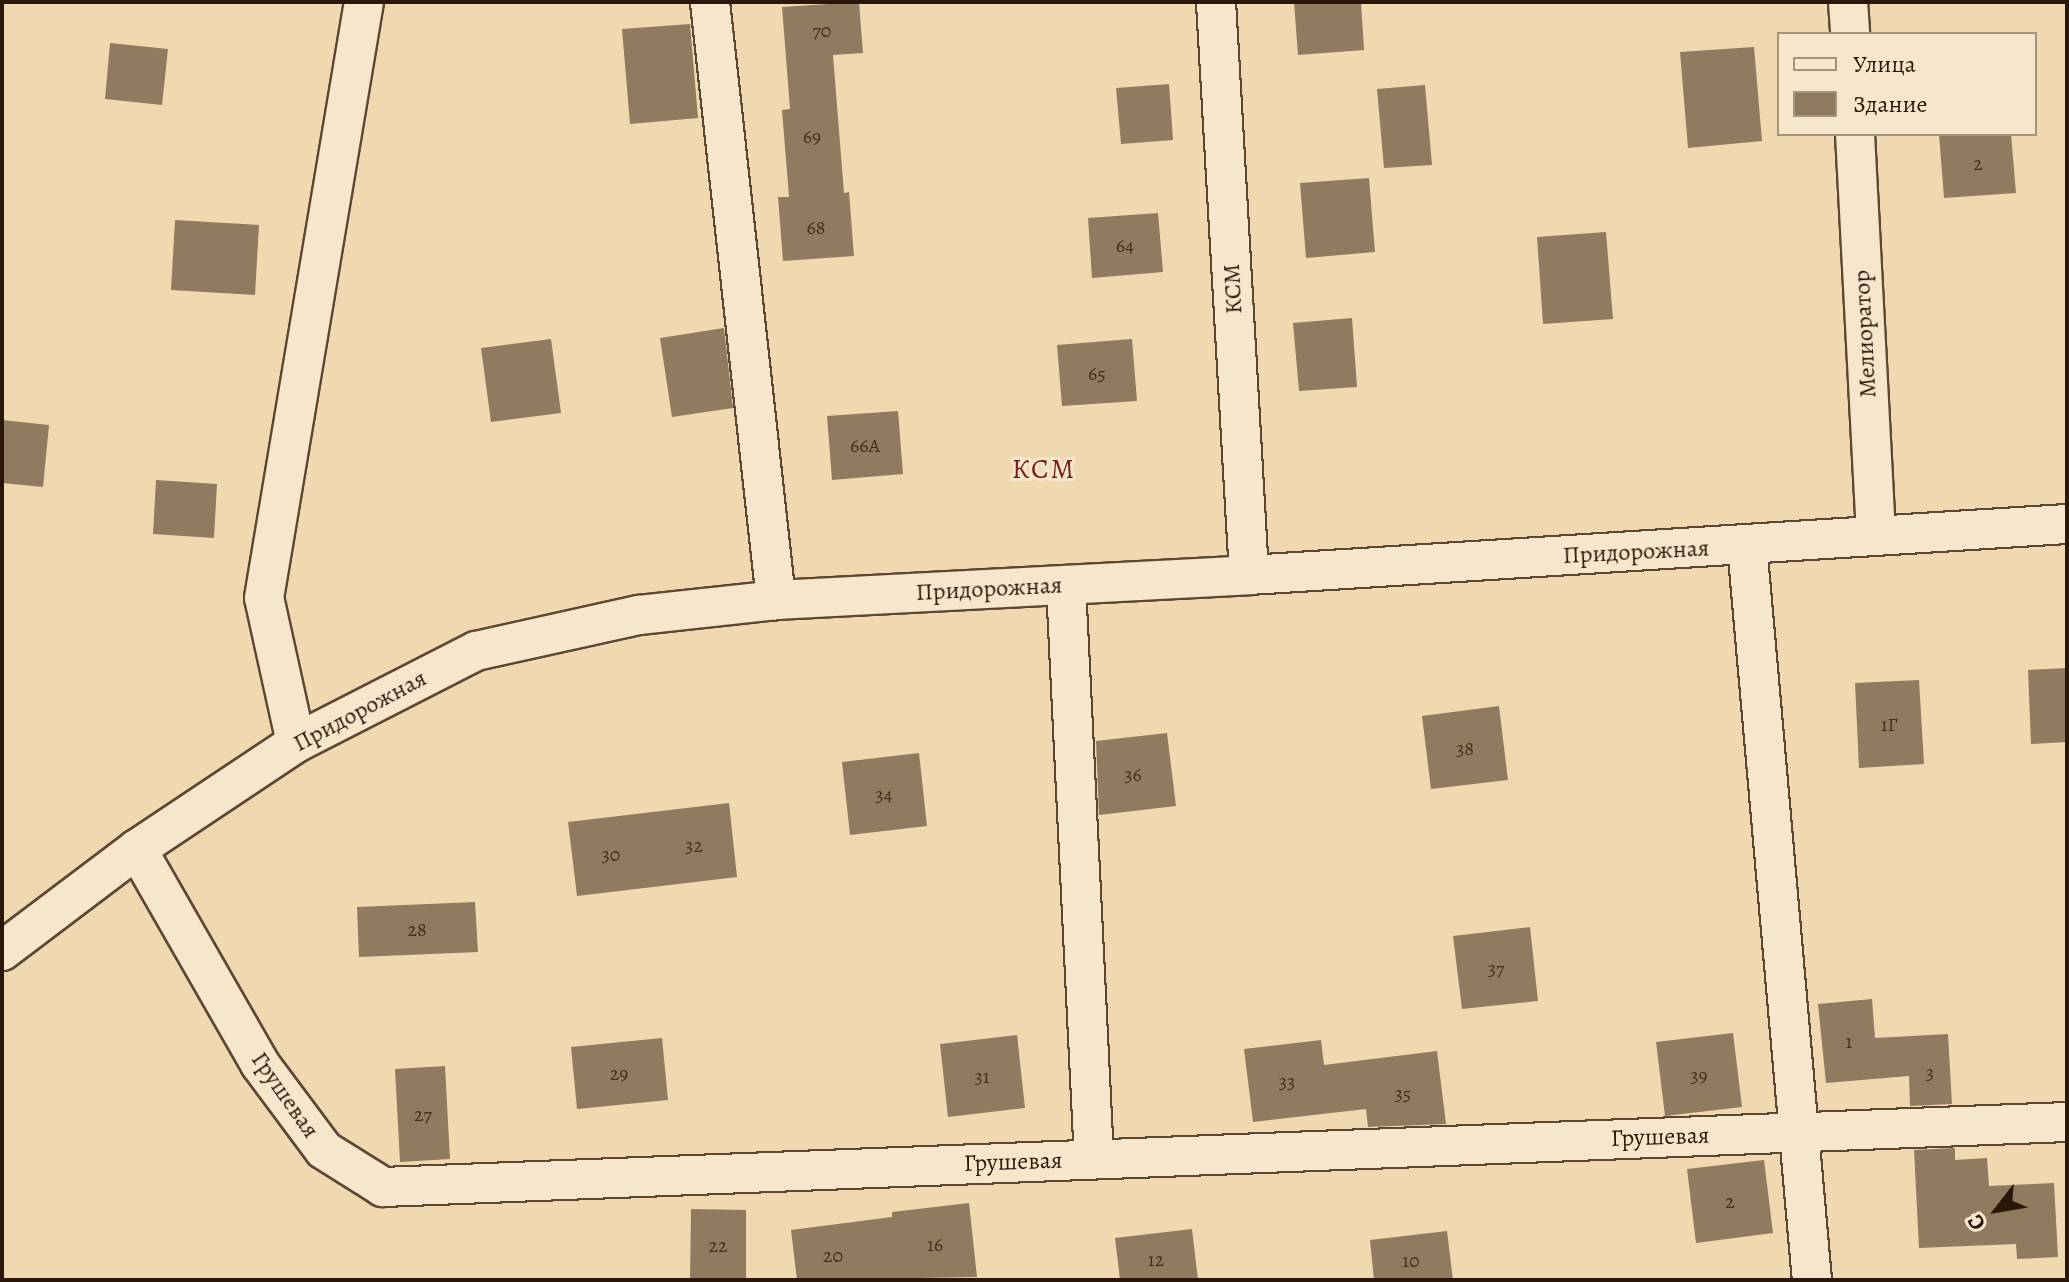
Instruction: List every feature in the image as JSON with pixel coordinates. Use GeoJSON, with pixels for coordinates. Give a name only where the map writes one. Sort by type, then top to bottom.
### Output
{"type":"FeatureCollection","features":[{"type":"Feature","properties":{"kind":"street"},"geometry":{"type":"LineString","coordinates":[[296,743],[264,598],[364,2]]}},
{"type":"Feature","properties":{"kind":"street"},"geometry":{"type":"LineString","coordinates":[[710,2],[776,600]]}},
{"type":"Feature","properties":{"kind":"street","name":"КСМ"},"geometry":{"type":"LineString","coordinates":[[1216,2],[1249,575]]}},
{"type":"Feature","properties":{"kind":"street"},"geometry":{"type":"LineString","coordinates":[[1848,2],[1850,32]]}},
{"type":"Feature","properties":{"kind":"street","name":"Мелиоратор"},"geometry":{"type":"LineString","coordinates":[[1855,136],[1876,534]]}},
{"type":"Feature","properties":{"kind":"street","name":"Придорожная"},"geometry":{"type":"LineString","coordinates":[[2,951],[137,849],[296,743],[476,651],[639,615],[776,600],[1249,575],[2067,524]]}},
{"type":"Feature","properties":{"kind":"street"},"geometry":{"type":"LineString","coordinates":[[1747,545],[1812,1280]]}},
{"type":"Feature","properties":{"kind":"street"},"geometry":{"type":"LineString","coordinates":[[1066,585],[1094,1159]]}},
{"type":"Feature","properties":{"kind":"street","name":"Грушевая"},"geometry":{"type":"LineString","coordinates":[[137,849],[260,1064],[324,1150],[383,1187],[2067,1122]]}},
{"type":"Feature","properties":{"kind":"building"},"geometry":{"type":"Polygon","coordinates":[[[859,2],[863,53],[833,55],[844,193],[849,192],[854,256],[783,261],[778,197],[789,197],[782,110],[790,109],[782,7],[859,2]]]}},
{"type":"Feature","properties":{"kind":"building"},"geometry":{"type":"Polygon","coordinates":[[[1294,2],[1361,2],[1364,50],[1298,55],[1294,2]]]}},
{"type":"Feature","properties":{"kind":"building"},"geometry":{"type":"Polygon","coordinates":[[[690,24],[698,118],[630,124],[622,29],[690,24]]]}},
{"type":"Feature","properties":{"kind":"building"},"geometry":{"type":"Polygon","coordinates":[[[110,43],[168,49],[162,105],[105,99],[110,43]]]}},
{"type":"Feature","properties":{"kind":"building"},"geometry":{"type":"Polygon","coordinates":[[[1754,47],[1762,141],[1688,148],[1680,52],[1754,47]]]}},
{"type":"Feature","properties":{"kind":"building"},"geometry":{"type":"Polygon","coordinates":[[[1169,84],[1173,140],[1121,144],[1116,88],[1169,84]]]}},
{"type":"Feature","properties":{"kind":"building"},"geometry":{"type":"Polygon","coordinates":[[[1425,85],[1432,165],[1384,168],[1377,89],[1425,85]]]}},
{"type":"Feature","properties":{"kind":"building"},"geometry":{"type":"Polygon","coordinates":[[[1939,136],[2011,136],[2016,193],[1944,198],[1939,136]]]}},
{"type":"Feature","properties":{"kind":"building"},"geometry":{"type":"Polygon","coordinates":[[[1369,178],[1375,252],[1306,258],[1300,183],[1369,178]]]}},
{"type":"Feature","properties":{"kind":"building"},"geometry":{"type":"Polygon","coordinates":[[[1158,213],[1163,272],[1092,278],[1088,218],[1158,213]]]}},
{"type":"Feature","properties":{"kind":"building"},"geometry":{"type":"Polygon","coordinates":[[[175,220],[259,225],[255,295],[171,290],[175,220]]]}},
{"type":"Feature","properties":{"kind":"building"},"geometry":{"type":"Polygon","coordinates":[[[1606,232],[1613,319],[1543,324],[1537,237],[1606,232]]]}},
{"type":"Feature","properties":{"kind":"building"},"geometry":{"type":"Polygon","coordinates":[[[1352,318],[1357,387],[1299,391],[1293,323],[1352,318]]]}},
{"type":"Feature","properties":{"kind":"building"},"geometry":{"type":"Polygon","coordinates":[[[724,328],[733,408],[672,417],[660,338],[724,328]]]}},
{"type":"Feature","properties":{"kind":"building"},"geometry":{"type":"Polygon","coordinates":[[[551,339],[561,413],[491,422],[481,348],[551,339]]]}},
{"type":"Feature","properties":{"kind":"building"},"geometry":{"type":"Polygon","coordinates":[[[1132,339],[1137,401],[1062,406],[1057,345],[1132,339]]]}},
{"type":"Feature","properties":{"kind":"building"},"geometry":{"type":"Polygon","coordinates":[[[898,411],[903,474],[832,480],[827,416],[898,411]]]}},
{"type":"Feature","properties":{"kind":"building"},"geometry":{"type":"Polygon","coordinates":[[[2,420],[49,425],[43,487],[2,483],[2,420]]]}},
{"type":"Feature","properties":{"kind":"building"},"geometry":{"type":"Polygon","coordinates":[[[156,480],[217,484],[214,538],[153,534],[156,480]]]}},
{"type":"Feature","properties":{"kind":"building"},"geometry":{"type":"Polygon","coordinates":[[[2067,668],[2067,742],[2031,744],[2028,670],[2067,668]]]}},
{"type":"Feature","properties":{"kind":"building"},"geometry":{"type":"Polygon","coordinates":[[[1919,680],[1924,764],[1859,768],[1855,683],[1919,680]]]}},
{"type":"Feature","properties":{"kind":"building"},"geometry":{"type":"Polygon","coordinates":[[[1499,706],[1508,780],[1431,789],[1422,716],[1499,706]]]}},
{"type":"Feature","properties":{"kind":"building"},"geometry":{"type":"Polygon","coordinates":[[[1167,733],[1176,806],[1099,815],[1096,741],[1167,733]]]}},
{"type":"Feature","properties":{"kind":"building"},"geometry":{"type":"Polygon","coordinates":[[[919,753],[927,826],[850,835],[842,762],[919,753]]]}},
{"type":"Feature","properties":{"kind":"building"},"geometry":{"type":"Polygon","coordinates":[[[729,803],[737,877],[577,896],[568,822],[729,803]]]}},
{"type":"Feature","properties":{"kind":"building"},"geometry":{"type":"Polygon","coordinates":[[[475,902],[478,952],[359,957],[357,907],[475,902]]]}},
{"type":"Feature","properties":{"kind":"building"},"geometry":{"type":"Polygon","coordinates":[[[1530,927],[1538,1001],[1462,1009],[1453,936],[1530,927]]]}},
{"type":"Feature","properties":{"kind":"building"},"geometry":{"type":"Polygon","coordinates":[[[1872,999],[1875,1038],[1948,1034],[1952,1104],[1910,1106],[1909,1076],[1826,1083],[1818,1004],[1872,999]]]}},
{"type":"Feature","properties":{"kind":"building"},"geometry":{"type":"Polygon","coordinates":[[[1733,1033],[1742,1107],[1665,1116],[1656,1042],[1733,1033]]]}},
{"type":"Feature","properties":{"kind":"building"},"geometry":{"type":"Polygon","coordinates":[[[1017,1035],[1025,1108],[948,1117],[940,1044],[1017,1035]]]}},
{"type":"Feature","properties":{"kind":"building"},"geometry":{"type":"Polygon","coordinates":[[[662,1038],[668,1100],[577,1109],[571,1047],[662,1038]]]}},
{"type":"Feature","properties":{"kind":"building"},"geometry":{"type":"Polygon","coordinates":[[[1321,1040],[1324,1065],[1437,1051],[1446,1124],[1368,1127],[1366,1109],[1253,1122],[1244,1049],[1321,1040]]]}},
{"type":"Feature","properties":{"kind":"building"},"geometry":{"type":"Polygon","coordinates":[[[445,1066],[450,1159],[400,1162],[395,1069],[445,1066]]]}},
{"type":"Feature","properties":{"kind":"building"},"geometry":{"type":"Polygon","coordinates":[[[1955,1148],[1955,1160],[1987,1158],[1989,1186],[2054,1183],[2058,1257],[2017,1259],[2016,1244],[1919,1248],[1914,1150],[1955,1148]]]}},
{"type":"Feature","properties":{"kind":"building"},"geometry":{"type":"Polygon","coordinates":[[[1764,1160],[1773,1233],[1696,1243],[1687,1169],[1764,1160]]]}},
{"type":"Feature","properties":{"kind":"building"},"geometry":{"type":"Polygon","coordinates":[[[969,1203],[977,1277],[797,1280],[791,1230],[892,1217],[892,1212],[969,1203]]]}},
{"type":"Feature","properties":{"kind":"building"},"geometry":{"type":"Polygon","coordinates":[[[691,1209],[746,1210],[746,1280],[690,1280],[691,1209]]]}},
{"type":"Feature","properties":{"kind":"building"},"geometry":{"type":"Polygon","coordinates":[[[1192,1229],[1198,1280],[1120,1280],[1115,1238],[1192,1229]]]}},
{"type":"Feature","properties":{"kind":"building"},"geometry":{"type":"Polygon","coordinates":[[[1447,1231],[1453,1280],[1374,1280],[1370,1240],[1447,1231]]]}},
{"type":"Feature","properties":{"kind":"district","name":"КСМ"},"geometry":{"type":"Point","coordinates":[1044,469]}}]}
